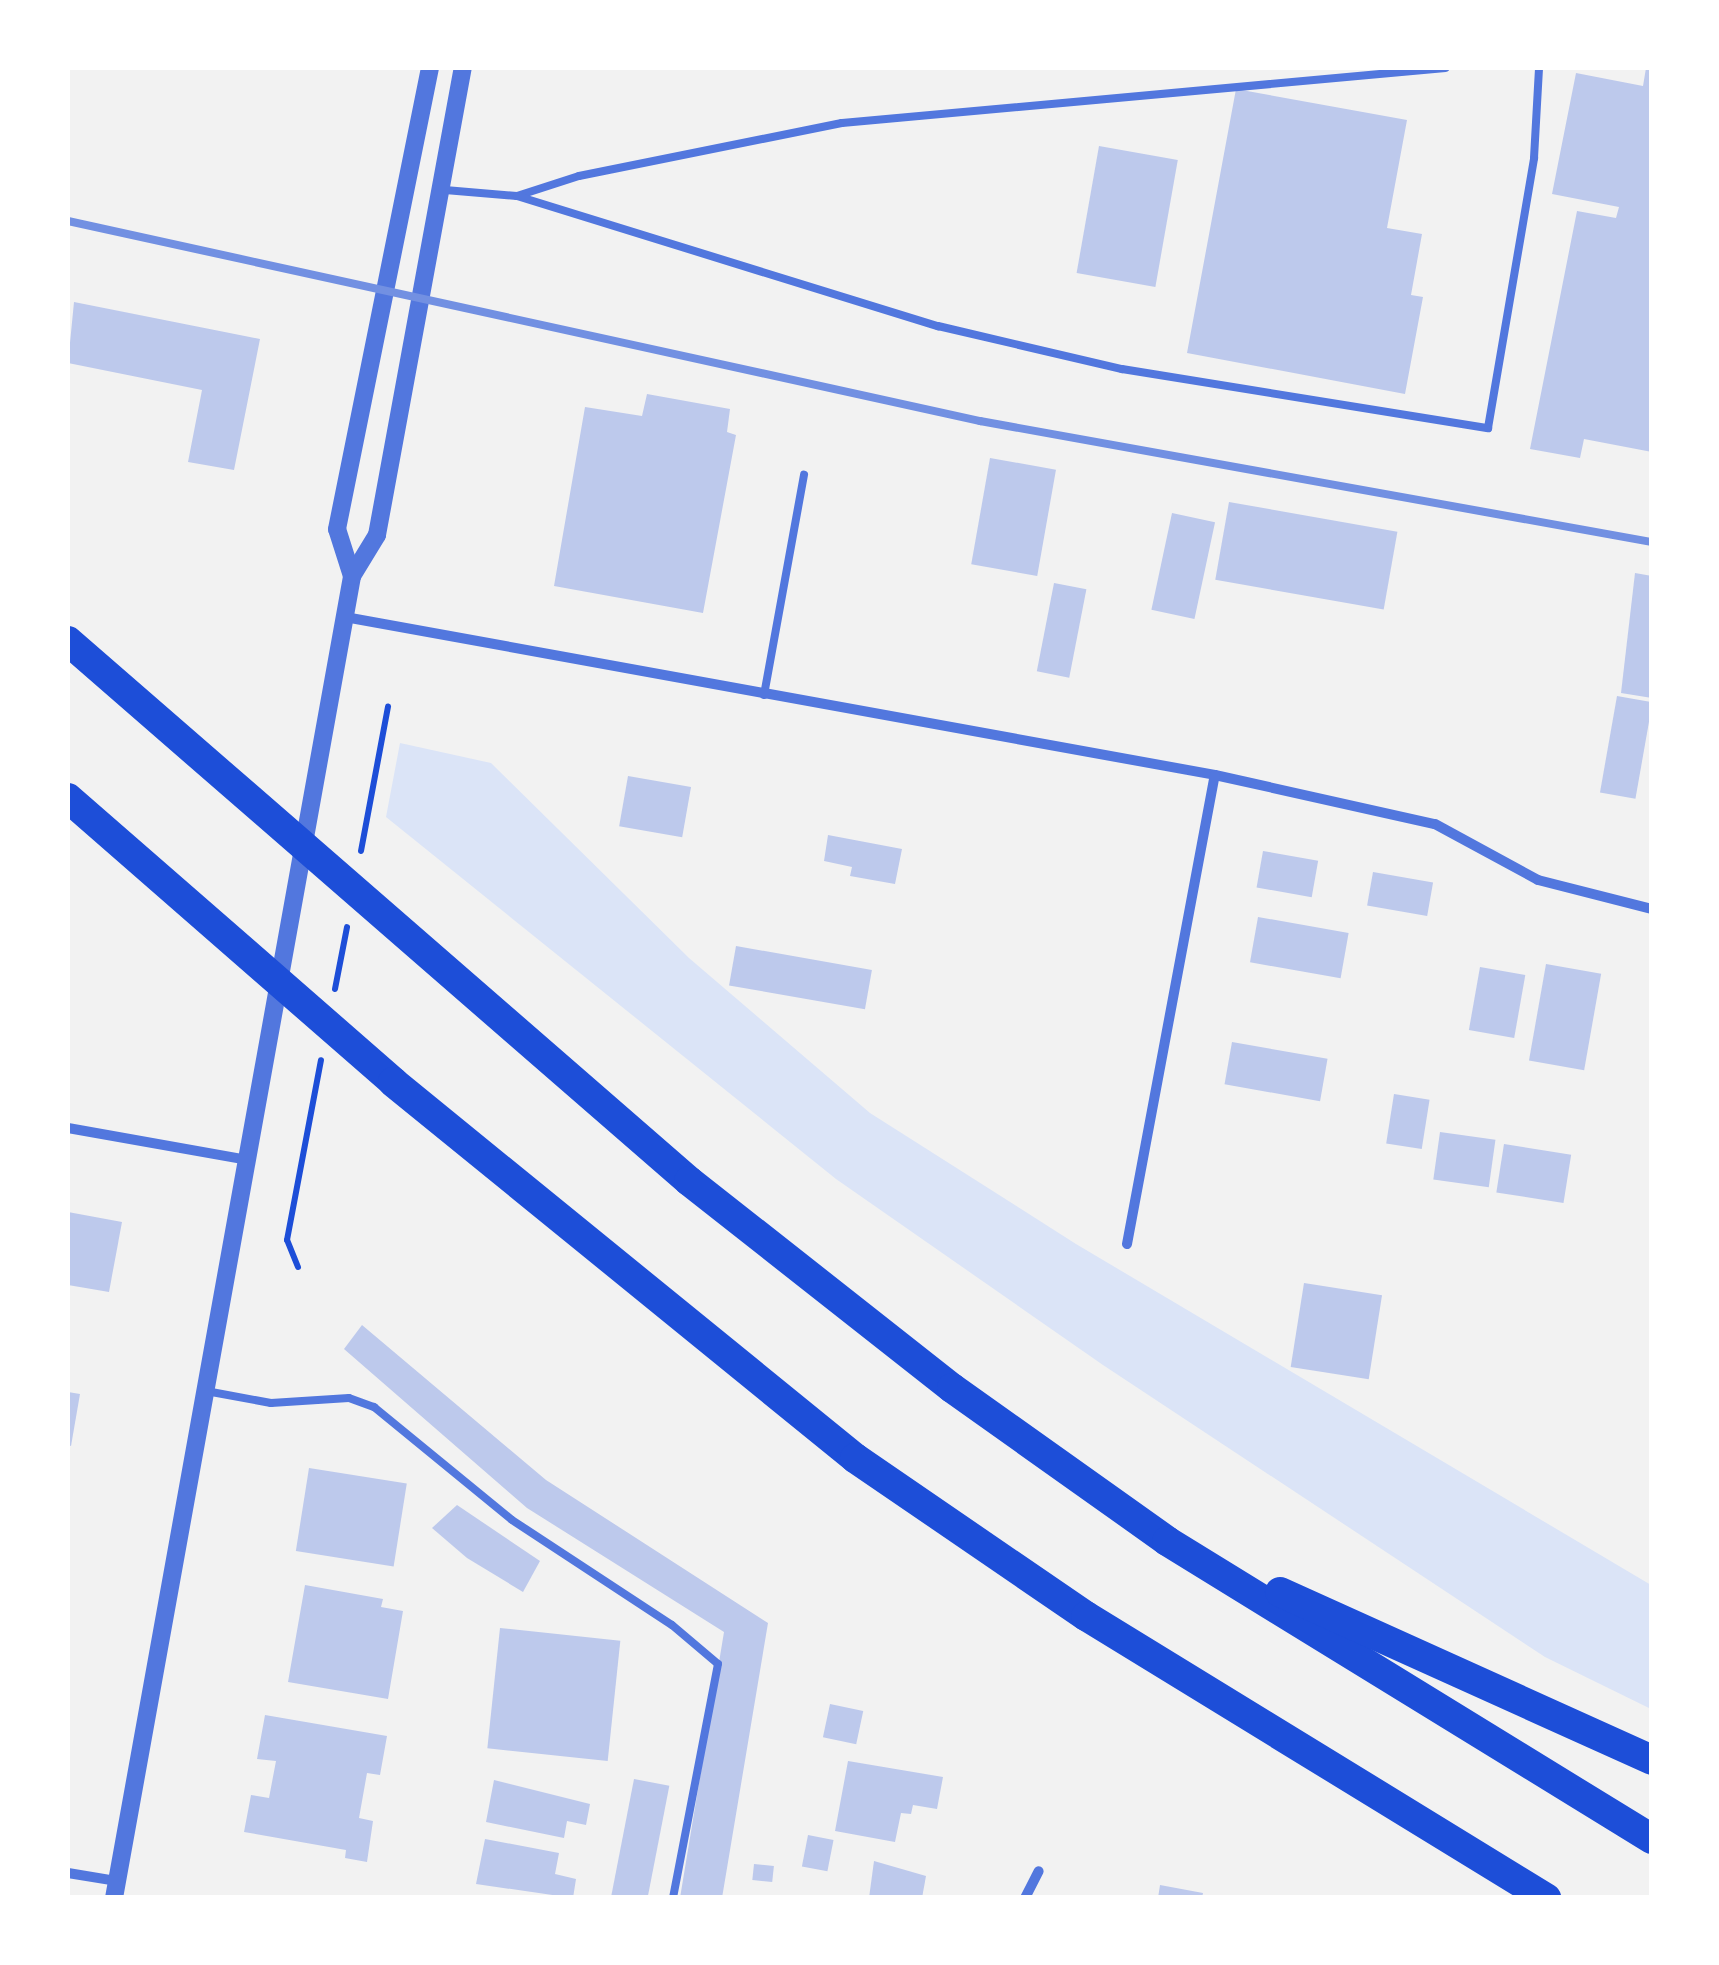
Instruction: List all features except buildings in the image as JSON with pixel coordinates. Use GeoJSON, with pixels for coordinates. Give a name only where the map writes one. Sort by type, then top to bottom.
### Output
{"type":"FeatureCollection","features":[{"type":"Feature","properties":{"kind":"highway"},"geometry":{"type":"LineString","coordinates":[[68,641],[689,1180],[952,1388],[1166,1541],[1652,1839]]}},
{"type":"Feature","properties":{"kind":"highway"},"geometry":{"type":"LineString","coordinates":[[68,798],[392,1082],[855,1458],[1086,1616],[1546,1898]]}},
{"type":"Feature","properties":{"kind":"highway"},"geometry":{"type":"LineString","coordinates":[[1166,1541],[1652,1760]]}},
{"type":"Feature","properties":{"kind":"street"},"geometry":{"type":"LineString","coordinates":[[352,576],[337,529],[430,68]]}},
{"type":"Feature","properties":{"kind":"street"},"geometry":{"type":"LineString","coordinates":[[68,1873],[116,1889],[352,576],[377,535],[445,190],[462,68]]}},
{"type":"Feature","properties":{"kind":"street"},"geometry":{"type":"LineString","coordinates":[[345,617],[1215,776],[1436,824],[1538,880],[1652,909]]}},
{"type":"Feature","properties":{"kind":"street"},"geometry":{"type":"LineString","coordinates":[[1127,1244],[1215,776]]}},
{"type":"Feature","properties":{"kind":"street"},"geometry":{"type":"LineString","coordinates":[[68,1128],[247,1160]]}},
{"type":"Feature","properties":{"kind":"street"},"geometry":{"type":"LineString","coordinates":[[1025,1898],[1039,1871]]}},
{"type":"Feature","properties":{"kind":"lane"},"geometry":{"type":"LineString","coordinates":[[517,196],[579,176],[842,123],[1446,68]]}},
{"type":"Feature","properties":{"kind":"lane"},"geometry":{"type":"LineString","coordinates":[[445,190],[517,196],[956,331],[1122,369],[1488,428],[1534,158],[1540,68]]}},
{"type":"Feature","properties":{"kind":"lane"},"geometry":{"type":"LineString","coordinates":[[764,695],[804,475]]}},
{"type":"Feature","properties":{"kind":"lane"},"geometry":{"type":"LineString","coordinates":[[206,1392],[272,1403],[349,1398],[374,1408],[512,1520],[672,1625],[718,1664],[673,1898]]}},
{"type":"Feature","properties":{"kind":"shaded area"},"geometry":{"type":"Polygon","coordinates":[[[400,743],[491,763],[689,958],[870,1113],[1076,1244],[1651,1585],[1651,1709],[1545,1657],[1103,1365],[836,1179],[386,817],[400,743]]]}},
{"type":"Feature","properties":{"kind":"railway"},"geometry":{"type":"LineString","coordinates":[[68,221],[980,421],[1652,542]]}}]}
